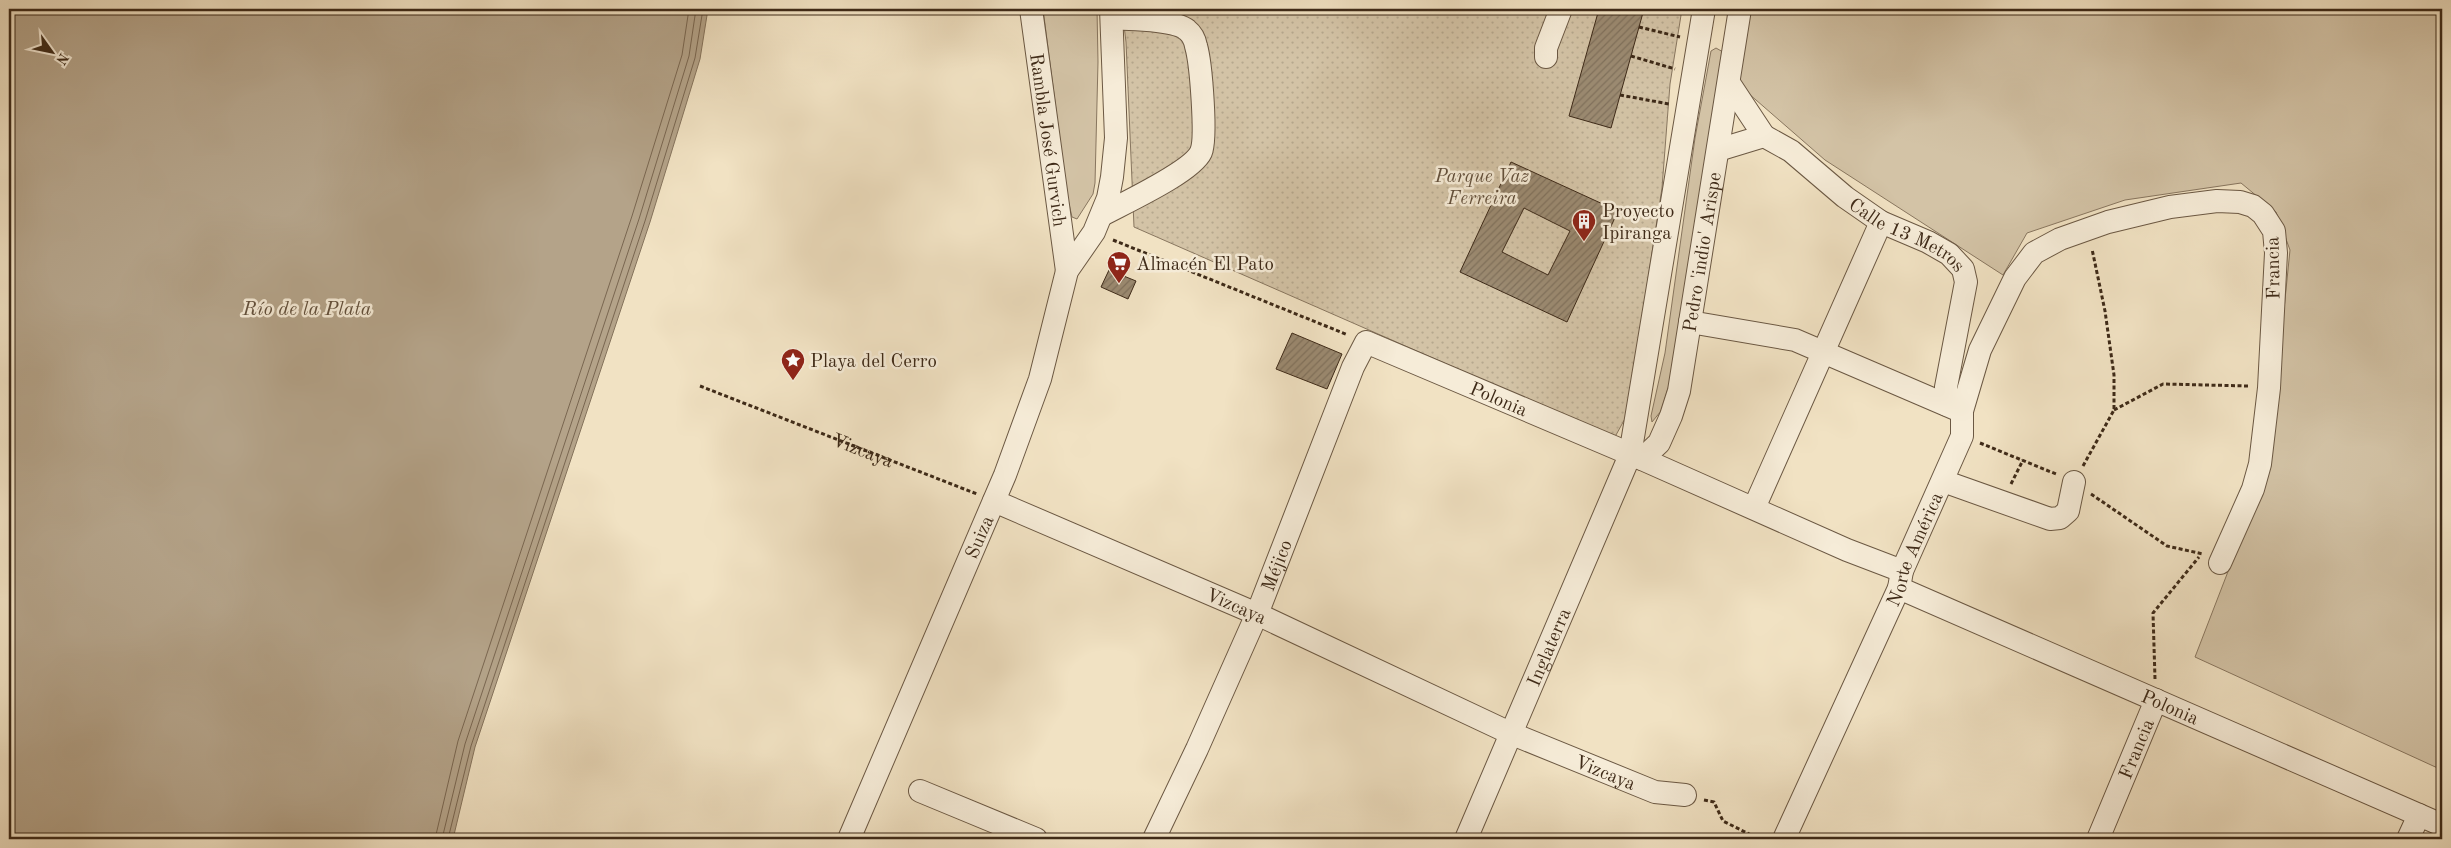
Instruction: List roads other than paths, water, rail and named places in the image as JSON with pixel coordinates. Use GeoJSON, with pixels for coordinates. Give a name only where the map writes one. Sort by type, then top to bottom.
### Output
{"type":"FeatureCollection","features":[{"type":"Feature","properties":{"kind":"street","name":"Rambla José Gurvich"},"geometry":{"type":"LineString","coordinates":[[1031,9],[1067,271]]}},
{"type":"Feature","properties":{"kind":"street"},"geometry":{"type":"LineString","coordinates":[[1546,56],[1546,48],[1560,9]]}},
{"type":"Feature","properties":{"kind":"street","name":"Pedro 'indio' Arispe"},"geometry":{"type":"LineString","coordinates":[[1636,457],[1692,74],[1704,9]]}},
{"type":"Feature","properties":{"kind":"street","name":"Pedro 'indio' Arispe"},"geometry":{"type":"LineString","coordinates":[[1636,457],[1659,443],[1672,416],[1679,391],[1740,9]]}},
{"type":"Feature","properties":{"kind":"street"},"geometry":{"type":"LineString","coordinates":[[1112,14],[1186,28],[1196,46],[1200,66],[1203,128],[1201,152],[1188,168],[1098,223],[1112,177],[1116,138],[1112,14]]}},
{"type":"Feature","properties":{"kind":"street"},"geometry":{"type":"LineString","coordinates":[[1699,36],[1737,35]]}},
{"type":"Feature","properties":{"kind":"street","name":"Calle 13 Metros"},"geometry":{"type":"LineString","coordinates":[[1728,83],[1764,136],[1791,151],[1845,197],[1881,222],[1928,242],[1948,254],[1962,269],[1966,282],[1946,387],[1954,408]]}},
{"type":"Feature","properties":{"kind":"street"},"geometry":{"type":"LineString","coordinates":[[1718,150],[1764,136]]}},
{"type":"Feature","properties":{"kind":"street","name":"Francia"},"geometry":{"type":"LineString","coordinates":[[2030,258],[2046,246],[2087,229],[2170,207],[2217,201],[2240,202],[2253,206],[2270,222],[2275,239],[2269,388],[2260,464],[2253,489],[2211,558]]}},
{"type":"Feature","properties":{"kind":"street"},"geometry":{"type":"LineString","coordinates":[[1754,508],[1822,350],[1881,222]]}},
{"type":"Feature","properties":{"kind":"street","name":"Suiza"},"geometry":{"type":"LineString","coordinates":[[849,839],[994,501],[1040,379],[1067,271],[1098,223]]}},
{"type":"Feature","properties":{"kind":"street","name":"Norte América"},"geometry":{"type":"LineString","coordinates":[[1784,839],[1962,436],[1954,408],[2015,278],[2030,258]]}},
{"type":"Feature","properties":{"kind":"street"},"geometry":{"type":"LineString","coordinates":[[1690,322],[1795,340],[1954,408]]}},
{"type":"Feature","properties":{"kind":"street","name":"Polonia"},"geometry":{"type":"LineString","coordinates":[[1366,342],[1754,508],[1847,550],[1900,579],[2156,700],[2442,825]]}},
{"type":"Feature","properties":{"kind":"street","name":"Méjico"},"geometry":{"type":"LineString","coordinates":[[1154,839],[1256,614],[1353,367],[1366,342]]}},
{"type":"Feature","properties":{"kind":"street","name":"Inglaterra"},"geometry":{"type":"LineString","coordinates":[[1466,839],[1510,733],[1636,457]]}},
{"type":"Feature","properties":{"kind":"street"},"geometry":{"type":"LineString","coordinates":[[1943,481],[2050,519],[2060,518],[2068,511],[2074,482]]}},
{"type":"Feature","properties":{"kind":"street","name":"Vizcaya"},"geometry":{"type":"LineString","coordinates":[[994,501],[1256,614],[1510,733],[1655,792],[1685,794]]}},
{"type":"Feature","properties":{"kind":"street","name":"Francia"},"geometry":{"type":"LineString","coordinates":[[2098,839],[2156,700]]}},
{"type":"Feature","properties":{"kind":"street"},"geometry":{"type":"LineString","coordinates":[[920,791],[1036,839]]}},
{"type":"Feature","properties":{"kind":"street"},"geometry":{"type":"LineString","coordinates":[[2408,839],[2419,815]]}},
{"type":"Feature","properties":{"kind":"water","name":"Río de la Plata"},"geometry":{"type":"Polygon","coordinates":[[[9,9],[708,9],[700,59],[650,222],[475,747],[453,839],[9,839],[9,9]]]}},
{"type":"Feature","properties":{"kind":"place","name":"Proyecto Ipiranga"},"geometry":{"type":"Point","coordinates":[1584,242]}},
{"type":"Feature","properties":{"kind":"place","name":"Almacén El Pato"},"geometry":{"type":"Point","coordinates":[1119,284]}},
{"type":"Feature","properties":{"kind":"place","name":"Playa del Cerro"},"geometry":{"type":"Point","coordinates":[793,381]}},
{"type":"Feature","properties":{"kind":"park label","name":"Parque Vaz Ferreira"},"geometry":{"type":"Point","coordinates":[1482,186]}}]}
